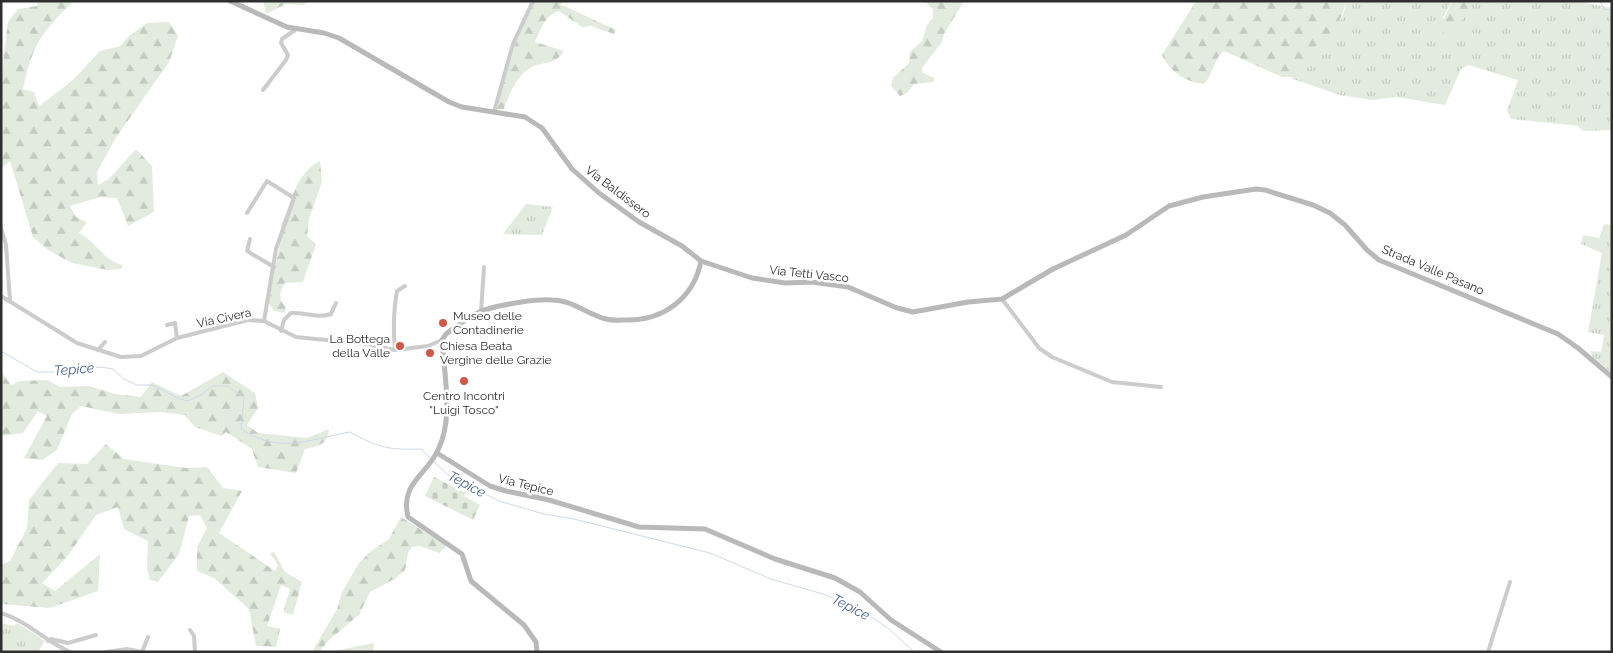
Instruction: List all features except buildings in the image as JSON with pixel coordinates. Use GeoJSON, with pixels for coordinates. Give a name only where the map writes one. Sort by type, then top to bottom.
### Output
{"type":"FeatureCollection","features":[{"type":"Feature","properties":{"kind":"street","name":"Via Baldissero"},"geometry":{"type":"LineString","coordinates":[[230,1],[295,30],[324,33],[339,38],[449,102],[462,107],[533,121],[542,128],[585,182],[639,222],[682,246],[701,261]]}},
{"type":"Feature","properties":{"kind":"street"},"geometry":{"type":"LineString","coordinates":[[494,112],[512,44],[533,1]]}},
{"type":"Feature","properties":{"kind":"street"},"geometry":{"type":"LineString","coordinates":[[264,90],[288,55],[282,40],[295,30]]}},
{"type":"Feature","properties":{"kind":"street"},"geometry":{"type":"LineString","coordinates":[[247,213],[267,181],[294,198],[276,248],[264,321]]}},
{"type":"Feature","properties":{"kind":"street","name":"Strada Valle Pasano"},"geometry":{"type":"LineString","coordinates":[[1002,299],[1053,269],[1126,235],[1169,206],[1203,197],[1256,189],[1265,190],[1330,212],[1346,225],[1367,250],[1379,260],[1558,334],[1578,348],[1612,378]]}},
{"type":"Feature","properties":{"kind":"street"},"geometry":{"type":"LineString","coordinates":[[1,228],[6,245],[10,301]]}},
{"type":"Feature","properties":{"kind":"street"},"geometry":{"type":"LineString","coordinates":[[250,239],[246,251],[274,267]]}},
{"type":"Feature","properties":{"kind":"street"},"geometry":{"type":"LineString","coordinates":[[537,652],[536,642],[524,625],[471,581],[462,554],[413,523],[408,517],[406,497],[436,454],[446,423],[442,340],[446,334],[488,309],[552,300],[569,303],[590,314],[608,320],[637,320],[657,316],[670,309],[689,292],[698,273],[701,261]]}},
{"type":"Feature","properties":{"kind":"street","name":"Via Tetti Vasco"},"geometry":{"type":"LineString","coordinates":[[701,261],[752,278],[785,283],[812,282],[848,287],[897,308],[913,312],[968,302],[1002,299]]}},
{"type":"Feature","properties":{"kind":"street"},"geometry":{"type":"LineString","coordinates":[[481,312],[484,267]]}},
{"type":"Feature","properties":{"kind":"street"},"geometry":{"type":"LineString","coordinates":[[396,350],[392,323],[394,308],[397,291],[405,286]]}},
{"type":"Feature","properties":{"kind":"street","name":"Via Civera"},"geometry":{"type":"LineString","coordinates":[[1,296],[77,343],[121,358],[141,356],[178,338],[242,322],[264,321],[296,337],[366,344],[396,350],[428,346],[442,340]]}},
{"type":"Feature","properties":{"kind":"street"},"geometry":{"type":"LineString","coordinates":[[1002,299],[1039,348],[1052,357],[1112,382],[1161,387]]}},
{"type":"Feature","properties":{"kind":"street"},"geometry":{"type":"LineString","coordinates":[[281,331],[284,320],[291,313],[299,313],[305,316],[328,315],[331,314],[336,303]]}},
{"type":"Feature","properties":{"kind":"street"},"geometry":{"type":"LineString","coordinates":[[211,324],[242,322]]}},
{"type":"Feature","properties":{"kind":"street"},"geometry":{"type":"LineString","coordinates":[[167,325],[175,323],[178,338]]}},
{"type":"Feature","properties":{"kind":"street"},"geometry":{"type":"LineString","coordinates":[[98,350],[105,342]]}},
{"type":"Feature","properties":{"kind":"street","name":"Via Tepice"},"geometry":{"type":"LineString","coordinates":[[436,454],[490,486],[506,492],[548,500],[639,528],[706,529],[775,559],[835,578],[860,592],[891,620],[941,652]]}},
{"type":"Feature","properties":{"kind":"street"},"geometry":{"type":"LineString","coordinates":[[1488,652],[1510,582]]}},
{"type":"Feature","properties":{"kind":"street"},"geometry":{"type":"LineString","coordinates":[[1,613],[22,622],[48,641],[70,652]]}},
{"type":"Feature","properties":{"kind":"street"},"geometry":{"type":"LineString","coordinates":[[190,630],[194,636],[195,652]]}},
{"type":"Feature","properties":{"kind":"street"},"geometry":{"type":"LineString","coordinates":[[48,641],[52,639],[68,643],[96,635]]}},
{"type":"Feature","properties":{"kind":"street"},"geometry":{"type":"LineString","coordinates":[[106,652],[127,649],[142,652],[148,637]]}},
{"type":"Feature","properties":{"kind":"green space"},"geometry":{"type":"Polygon","coordinates":[[[38,1],[74,1],[46,31],[35,49],[31,60],[23,89],[34,92],[39,106],[73,80],[100,51],[120,46],[129,36],[147,23],[169,22],[178,36],[169,62],[115,139],[97,172],[98,185],[109,179],[136,149],[152,166],[154,212],[128,226],[117,198],[100,197],[70,206],[76,217],[87,222],[79,233],[110,259],[123,265],[121,269],[108,270],[72,263],[48,250],[33,237],[10,161],[1,169],[1,90],[8,22],[18,9],[37,6],[38,1]]]}},
{"type":"Feature","properties":{"kind":"green space"},"geometry":{"type":"Polygon","coordinates":[[[263,1],[309,1],[304,5],[286,4],[266,14],[263,1]]]}},
{"type":"Feature","properties":{"kind":"green space"},"geometry":{"type":"Polygon","coordinates":[[[534,1],[566,1],[560,4],[616,30],[614,34],[591,26],[582,27],[559,11],[554,13],[544,23],[535,42],[564,51],[555,60],[537,65],[525,72],[512,90],[504,109],[496,110],[515,45],[534,1]]]}},
{"type":"Feature","properties":{"kind":"green space"},"geometry":{"type":"Polygon","coordinates":[[[925,1],[964,1],[944,34],[942,42],[922,68],[923,73],[934,78],[934,82],[914,84],[907,93],[900,96],[891,86],[893,78],[909,63],[910,52],[922,41],[927,25],[933,18],[933,10],[925,1]]]}},
{"type":"Feature","properties":{"kind":"green space"},"geometry":{"type":"Polygon","coordinates":[[[1196,1],[1347,1],[1338,25],[1298,77],[1282,77],[1224,51],[1220,54],[1210,76],[1204,84],[1191,81],[1179,75],[1169,66],[1162,55],[1196,1]]]}},
{"type":"Feature","properties":{"kind":"green space"},"geometry":{"type":"Polygon","coordinates":[[[1347,1],[1452,1],[1442,19],[1469,7],[1474,1],[1576,1],[1612,8],[1612,130],[1583,131],[1578,126],[1511,119],[1507,111],[1518,80],[1468,65],[1461,69],[1445,105],[1397,97],[1372,100],[1340,95],[1290,78],[1298,76],[1342,18],[1347,1]]]}},
{"type":"Feature","properties":{"kind":"green space"},"geometry":{"type":"Polygon","coordinates":[[[1452,1],[1474,1],[1452,34],[1444,34],[1440,28],[1452,1]]]}},
{"type":"Feature","properties":{"kind":"green space"},"geometry":{"type":"Polygon","coordinates":[[[320,161],[322,182],[309,219],[307,236],[316,244],[303,282],[285,283],[282,289],[280,298],[286,306],[285,313],[274,311],[267,301],[283,231],[281,225],[295,189],[305,173],[320,161]]]}},
{"type":"Feature","properties":{"kind":"green space"},"geometry":{"type":"Polygon","coordinates":[[[526,204],[553,207],[542,235],[503,234],[526,204]]]}},
{"type":"Feature","properties":{"kind":"green space"},"geometry":{"type":"Polygon","coordinates":[[[1604,224],[1612,225],[1612,373],[1593,357],[1590,351],[1601,352],[1604,335],[1588,332],[1602,253],[1581,244],[1583,235],[1599,238],[1604,224]]]}},
{"type":"Feature","properties":{"kind":"green space"},"geometry":{"type":"Polygon","coordinates":[[[1,372],[11,385],[20,381],[47,380],[60,387],[89,386],[115,394],[141,397],[152,382],[181,396],[223,372],[255,393],[258,408],[247,425],[258,433],[307,438],[329,429],[327,438],[322,444],[305,449],[296,473],[258,467],[252,449],[226,432],[221,436],[195,427],[185,415],[160,412],[118,414],[81,406],[72,414],[57,450],[42,460],[24,458],[47,416],[38,411],[23,433],[1,436],[1,372]]]}},
{"type":"Feature","properties":{"kind":"green space"},"geometry":{"type":"Polygon","coordinates":[[[106,444],[124,459],[186,468],[207,467],[223,488],[242,491],[219,533],[275,571],[278,565],[270,553],[274,552],[285,572],[302,582],[293,615],[283,612],[290,589],[281,585],[267,626],[280,629],[276,647],[256,646],[249,609],[214,578],[197,571],[197,547],[207,528],[200,515],[189,516],[179,554],[158,582],[150,580],[147,568],[148,541],[124,529],[118,507],[96,515],[67,557],[42,583],[55,591],[100,554],[98,591],[50,608],[1,604],[1,565],[10,561],[27,528],[29,500],[58,463],[87,464],[106,444]]]}},
{"type":"Feature","properties":{"kind":"green space"},"geometry":{"type":"Polygon","coordinates":[[[434,477],[466,493],[464,496],[480,505],[473,520],[425,496],[434,477]]]}},
{"type":"Feature","properties":{"kind":"green space"},"geometry":{"type":"Polygon","coordinates":[[[401,517],[446,545],[445,548],[439,553],[420,546],[412,547],[408,553],[405,570],[396,578],[370,592],[359,615],[329,640],[319,652],[312,652],[337,609],[342,592],[359,563],[370,552],[389,539],[401,517]]]}},
{"type":"Feature","properties":{"kind":"green space"},"geometry":{"type":"Polygon","coordinates":[[[1,623],[14,626],[17,623],[45,641],[38,652],[1,652],[1,623]]]}},
{"type":"Feature","properties":{"kind":"green space"},"geometry":{"type":"Polygon","coordinates":[[[374,643],[373,652],[329,652],[374,643]]]}},
{"type":"Feature","properties":{"kind":"waterway"},"geometry":{"type":"LineString","coordinates":[[1600,1],[1604,9],[1612,10]]}},
{"type":"Feature","properties":{"kind":"waterway","name":"Tepice"},"geometry":{"type":"LineString","coordinates":[[1,351],[37,372],[60,372],[101,367],[113,369],[124,379],[137,385],[152,385],[188,401],[201,395],[212,386],[228,386],[244,398],[241,429],[255,437],[269,441],[295,443],[350,432],[384,447],[421,449],[430,458]]}},
{"type":"Feature","properties":{"kind":"waterway","name":"Tepice"},"geometry":{"type":"LineString","coordinates":[[433,461],[448,475],[499,501],[544,514],[574,519],[710,553],[771,579],[823,594],[856,607],[888,628],[914,652]]}},
{"type":"Feature","properties":{"kind":"place","name":"Museo delle Contadinerie"},"geometry":{"type":"Point","coordinates":[443,323]}},
{"type":"Feature","properties":{"kind":"place","name":"La Bottega della Valle"},"geometry":{"type":"Point","coordinates":[400,346]}},
{"type":"Feature","properties":{"kind":"place","name":"Chiesa Beata Vergine delle Grazie"},"geometry":{"type":"Point","coordinates":[430,353]}},
{"type":"Feature","properties":{"kind":"place","name":"Centro Incontri \"Luigi Tosco\""},"geometry":{"type":"Point","coordinates":[464,381]}}]}
